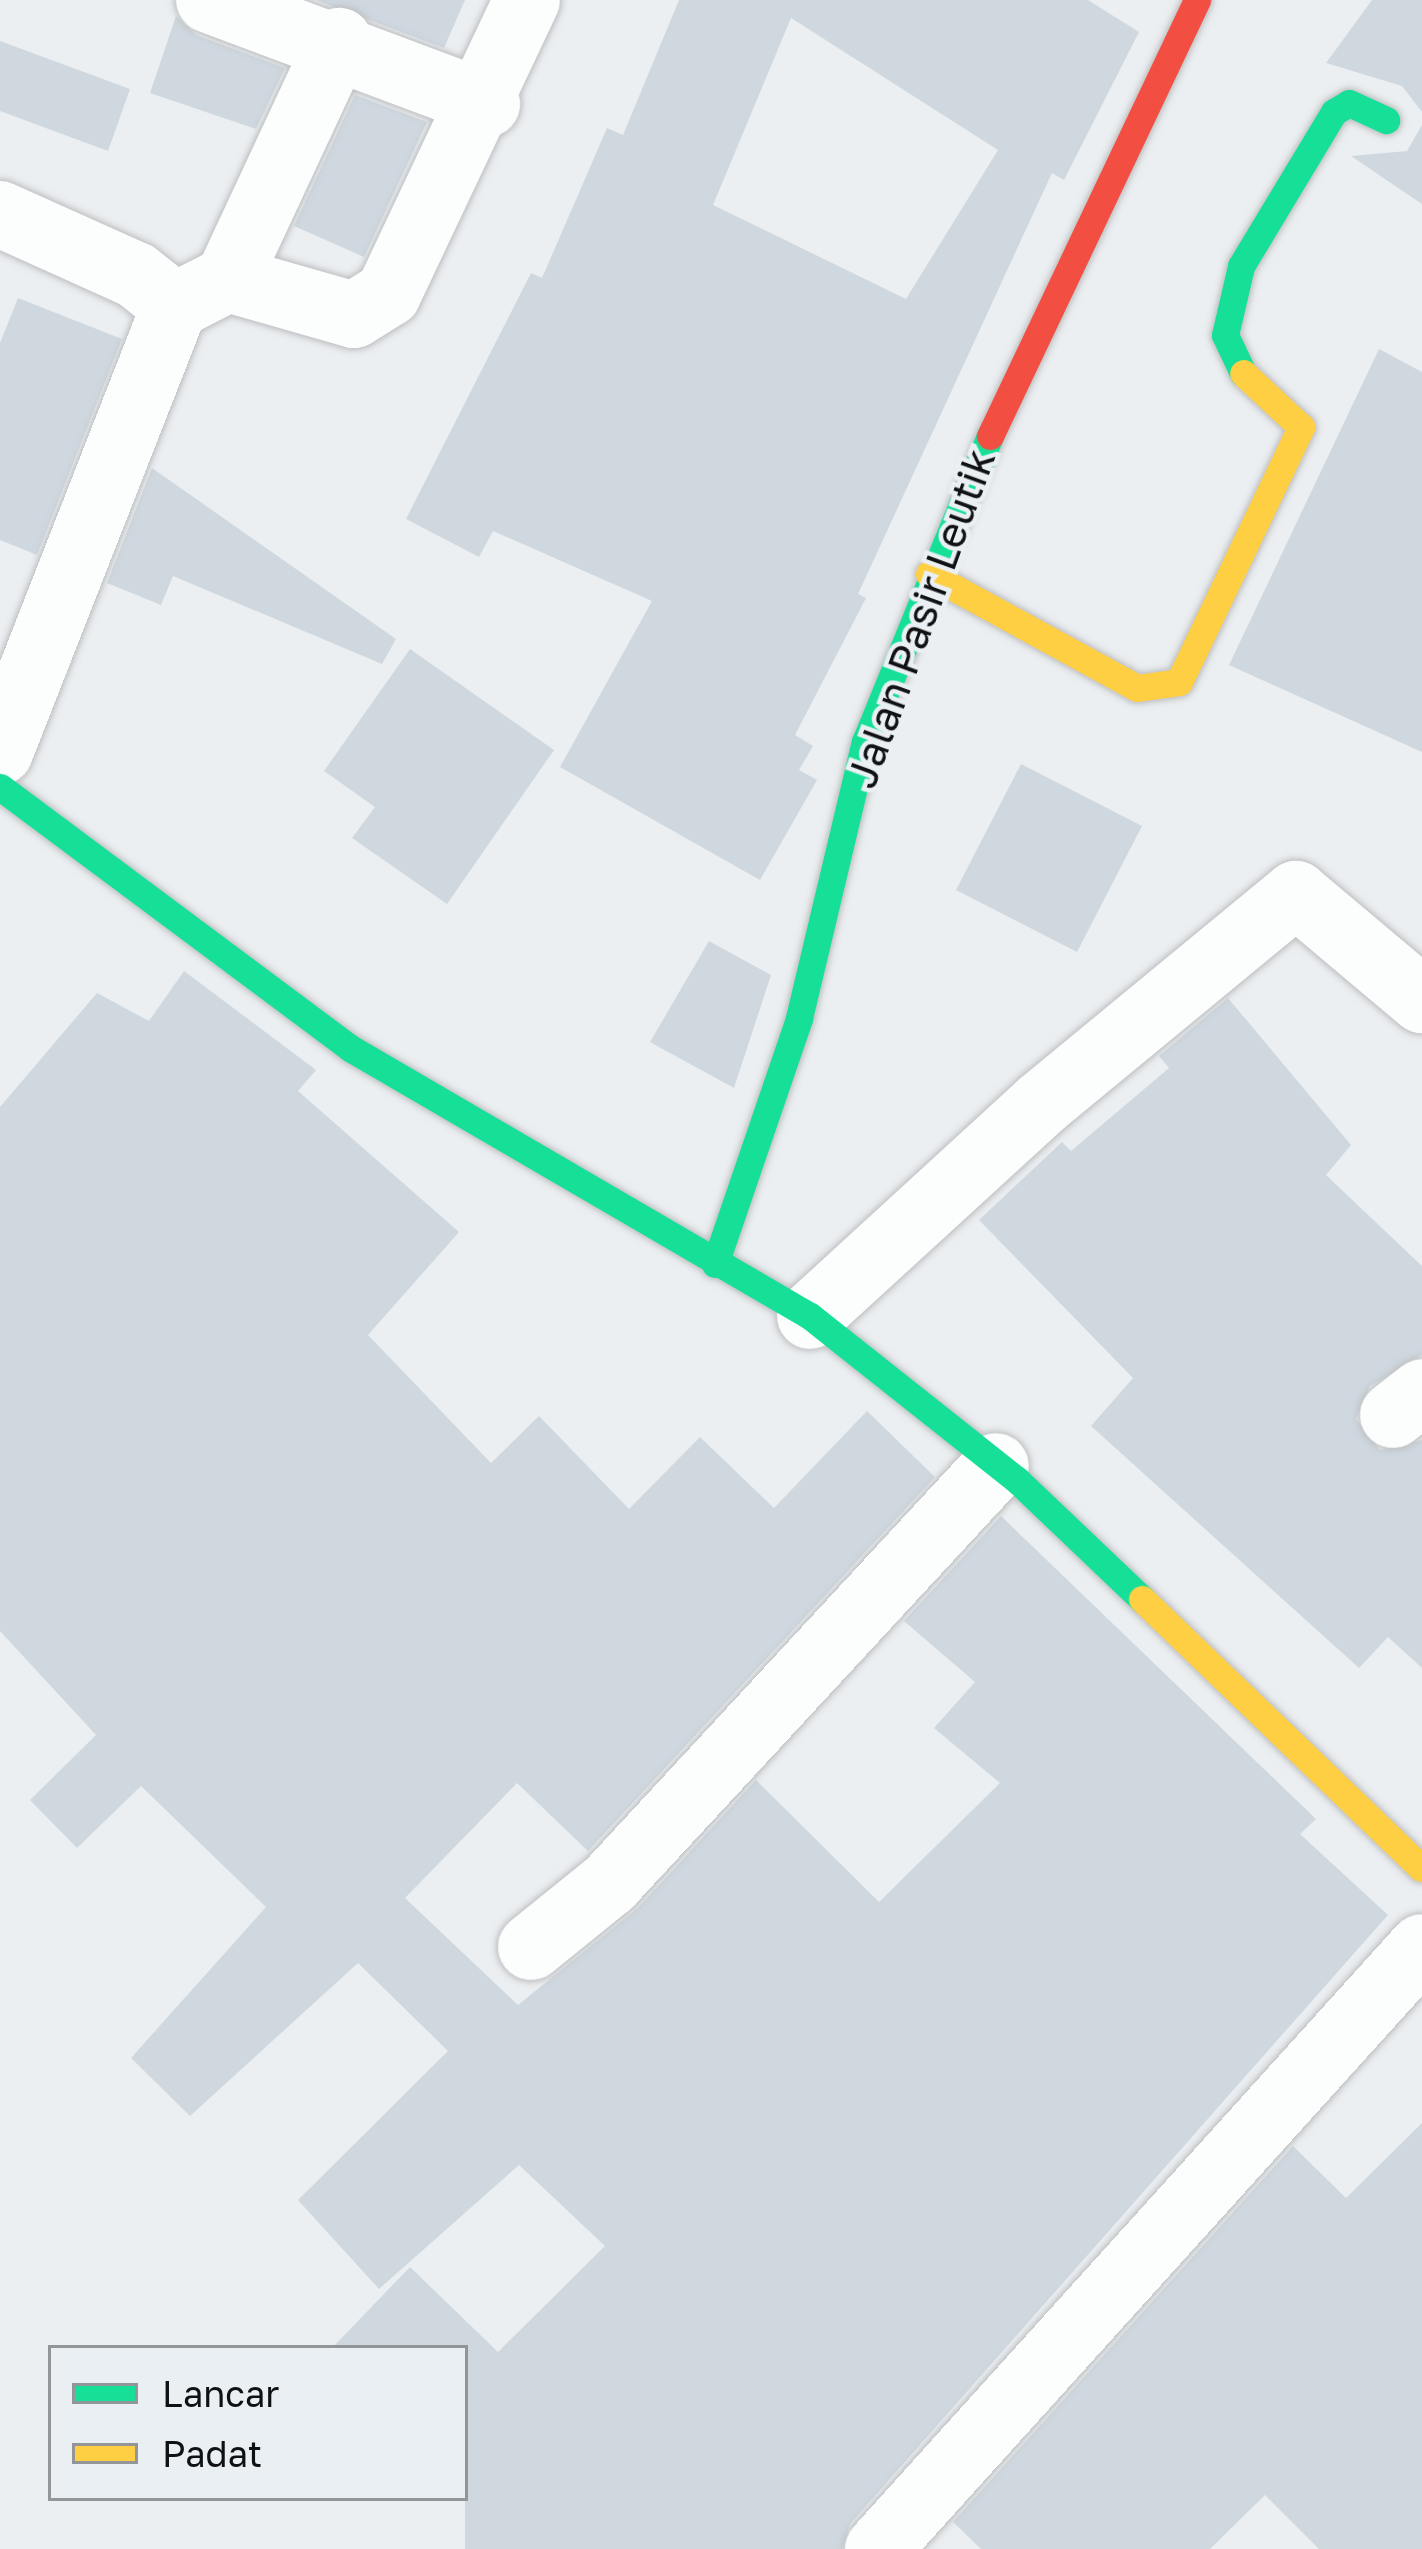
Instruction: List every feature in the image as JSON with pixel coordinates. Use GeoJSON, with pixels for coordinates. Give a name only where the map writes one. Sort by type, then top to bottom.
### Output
{"type":"FeatureCollection","features":[{"type":"Feature","properties":{"kind":"street"},"geometry":{"type":"LineString","coordinates":[[209,0],[339,41],[487,104]]}},
{"type":"Feature","properties":{"kind":"street"},"geometry":{"type":"LineString","coordinates":[[0,214],[136,275],[202,292],[354,315],[388,295],[487,104],[527,0]]}},
{"type":"Feature","properties":{"kind":"street","name":"Jalan Pasir Leutik"},"geometry":{"type":"LineString","coordinates":[[715,1264],[799,1018],[866,742],[929,574],[1085,219],[1198,0]]}},
{"type":"Feature","properties":{"kind":"street"},"geometry":{"type":"LineString","coordinates":[[0,752],[202,292],[339,41]]}},
{"type":"Feature","properties":{"kind":"street"},"geometry":{"type":"LineString","coordinates":[[929,574],[1137,688],[1179,682],[1301,427],[1240,370],[1225,334],[1241,266],[1334,112],[1349,103],[1386,120]]}},
{"type":"Feature","properties":{"kind":"street"},"geometry":{"type":"LineString","coordinates":[[0,787],[350,1048],[810,1316],[997,1466],[1422,1868]]}},
{"type":"Feature","properties":{"kind":"street"},"geometry":{"type":"LineString","coordinates":[[810,1316],[1040,1105],[1296,894],[1422,1000]]}},
{"type":"Feature","properties":{"kind":"street"},"geometry":{"type":"LineString","coordinates":[[530,1947],[610,1883],[997,1466]]}},
{"type":"Feature","properties":{"kind":"street"},"geometry":{"type":"LineString","coordinates":[[878,2549],[1156,2236],[1299,2095],[1422,1947]]}},
{"type":"Feature","properties":{"kind":"building"},"geometry":{"type":"Polygon","coordinates":[[[316,0],[465,0],[444,48],[316,0]]]}},
{"type":"Feature","properties":{"kind":"building"},"geometry":{"type":"Polygon","coordinates":[[[679,0],[1088,0],[1139,32],[1064,180],[1052,173],[858,594],[866,598],[795,735],[813,746],[799,770],[817,780],[760,880],[560,767],[652,601],[493,531],[479,557],[406,519],[531,273],[542,278],[607,128],[623,135],[679,0]],[[791,18],[713,205],[906,299],[998,150],[791,18]]]}},
{"type":"Feature","properties":{"kind":"building"},"geometry":{"type":"Polygon","coordinates":[[[1372,0],[1422,0],[1422,112],[1402,86],[1326,63],[1372,0]]]}},
{"type":"Feature","properties":{"kind":"building"},"geometry":{"type":"Polygon","coordinates":[[[176,16],[196,35],[285,68],[256,129],[150,93],[176,16]]]}},
{"type":"Feature","properties":{"kind":"building"},"geometry":{"type":"Polygon","coordinates":[[[0,41],[130,89],[108,151],[0,111],[0,41]]]}},
{"type":"Feature","properties":{"kind":"building"},"geometry":{"type":"Polygon","coordinates":[[[355,95],[427,122],[364,257],[294,226],[355,95]]]}},
{"type":"Feature","properties":{"kind":"building"},"geometry":{"type":"Polygon","coordinates":[[[1422,125],[1422,204],[1351,156],[1407,151],[1422,125]]]}},
{"type":"Feature","properties":{"kind":"building"},"geometry":{"type":"Polygon","coordinates":[[[18,298],[122,339],[37,555],[0,540],[0,343],[18,298]]]}},
{"type":"Feature","properties":{"kind":"building"},"geometry":{"type":"Polygon","coordinates":[[[1379,349],[1422,372],[1422,752],[1229,665],[1379,349]]]}},
{"type":"Feature","properties":{"kind":"building"},"geometry":{"type":"Polygon","coordinates":[[[152,468],[396,639],[382,664],[173,576],[161,605],[107,583],[152,468]]]}},
{"type":"Feature","properties":{"kind":"building"},"geometry":{"type":"Polygon","coordinates":[[[410,649],[554,750],[447,904],[352,838],[375,807],[324,771],[410,649]]]}},
{"type":"Feature","properties":{"kind":"building"},"geometry":{"type":"Polygon","coordinates":[[[1021,764],[1142,826],[1077,952],[956,890],[1021,764]]]}},
{"type":"Feature","properties":{"kind":"building"},"geometry":{"type":"Polygon","coordinates":[[[709,941],[771,975],[734,1088],[650,1042],[709,941]]]}},
{"type":"Feature","properties":{"kind":"building"},"geometry":{"type":"Polygon","coordinates":[[[184,971],[316,1070],[298,1091],[459,1232],[368,1335],[491,1463],[539,1416],[629,1509],[700,1437],[774,1508],[867,1411],[935,1477],[588,1851],[517,1783],[405,1898],[518,2005],[638,1908],[756,1780],[879,1902],[1000,1783],[934,1728],[975,1682],[904,1621],[1001,1516],[1316,1819],[1300,1834],[1388,1915],[850,2524],[842,2549],[465,2549],[468,2345],[335,2345],[410,2267],[498,2352],[605,2246],[519,2165],[379,2289],[298,2200],[448,2051],[358,1963],[190,2116],[131,2058],[266,1907],[141,1786],[77,1848],[30,1800],[96,1735],[0,1631],[0,1107],[97,993],[149,1021],[184,971]]]}},
{"type":"Feature","properties":{"kind":"building"},"geometry":{"type":"Polygon","coordinates":[[[1228,998],[1351,1145],[1326,1175],[1422,1266],[1422,1355],[1370,1386],[1356,1419],[1380,1450],[1422,1440],[1422,1668],[1388,1637],[1359,1668],[1091,1426],[1133,1378],[979,1220],[1062,1142],[1071,1151],[1169,1068],[1159,1056],[1228,998]]]}},
{"type":"Feature","properties":{"kind":"building"},"geometry":{"type":"Polygon","coordinates":[[[1422,2123],[1422,2549],[1319,2549],[1265,2495],[1210,2549],[981,2549],[953,2522],[1293,2146],[1346,2198],[1422,2123]]]}},
{"type":"Feature","properties":{"kind":"traffic: fast"},"geometry":{"type":"LineString","coordinates":[[1243,373],[1225,335],[1241,266],[1334,112],[1349,103],[1386,120]]}},
{"type":"Feature","properties":{"kind":"traffic: fast"},"geometry":{"type":"LineString","coordinates":[[715,1264],[799,1018],[865,742],[990,436]]}},
{"type":"Feature","properties":{"kind":"traffic: fast"},"geometry":{"type":"LineString","coordinates":[[0,787],[350,1048],[810,1316],[1017,1480],[1142,1599]]}},
{"type":"Feature","properties":{"kind":"traffic: slow"},"geometry":{"type":"LineString","coordinates":[[929,574],[1137,688],[1179,682],[1301,427],[1243,373]]}},
{"type":"Feature","properties":{"kind":"traffic: slow"},"geometry":{"type":"LineString","coordinates":[[1142,1599],[1422,1868]]}},
{"type":"Feature","properties":{"kind":"traffic: jam"},"geometry":{"type":"LineString","coordinates":[[990,436],[1197,0]]}}]}
